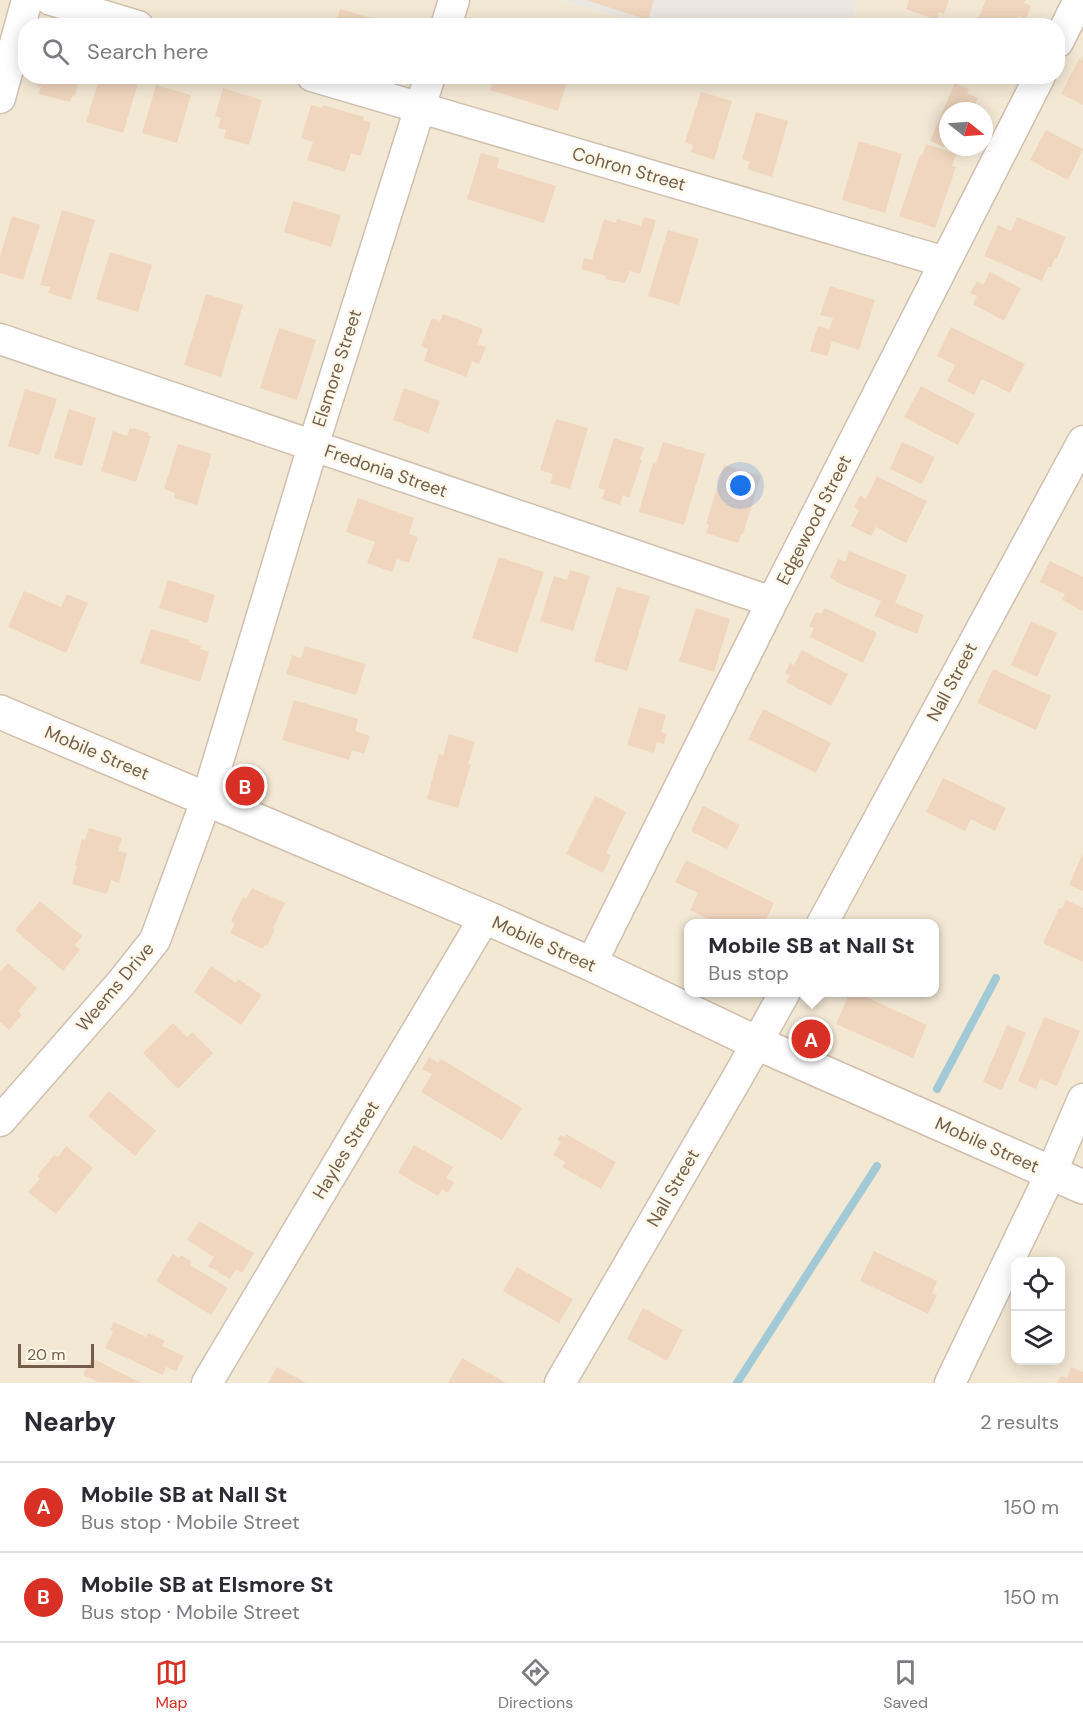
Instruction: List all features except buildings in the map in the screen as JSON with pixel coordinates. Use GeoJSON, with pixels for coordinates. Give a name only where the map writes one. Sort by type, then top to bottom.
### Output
{"type":"FeatureCollection","features":[{"type":"Feature","properties":{"kind":"street"},"geometry":{"type":"LineString","coordinates":[[22,18],[27,0]]}},
{"type":"Feature","properties":{"kind":"street"},"geometry":{"type":"LineString","coordinates":[[51,0],[111,18]]}},
{"type":"Feature","properties":{"kind":"street"},"geometry":{"type":"LineString","coordinates":[[448,18],[454,0]]}},
{"type":"Feature","properties":{"kind":"street"},"geometry":{"type":"LineString","coordinates":[[1065,28],[1079,0]]}},
{"type":"Feature","properties":{"kind":"street"},"geometry":{"type":"LineString","coordinates":[[0,98],[18,33]]}},
{"type":"Feature","properties":{"kind":"street","name":"Cohron Street"},"geometry":{"type":"LineString","coordinates":[[339,84],[945,262]]}},
{"type":"Feature","properties":{"kind":"street","name":"Elsmore Street"},"geometry":{"type":"LineString","coordinates":[[207,798],[313,446],[428,84]]}},
{"type":"Feature","properties":{"kind":"street","name":"Edgewood Street"},"geometry":{"type":"LineString","coordinates":[[591,964],[772,602],[1036,84]]}},
{"type":"Feature","properties":{"kind":"street","name":"Fredonia Street"},"geometry":{"type":"LineString","coordinates":[[0,339],[772,602]]}},
{"type":"Feature","properties":{"kind":"street","name":"Nall Street"},"geometry":{"type":"LineString","coordinates":[[825,919],[1083,441]]}},
{"type":"Feature","properties":{"kind":"street","name":"Mobile Street"},"geometry":{"type":"LineString","coordinates":[[0,712],[485,917],[591,964],[757,1043],[1083,1187]]}},
{"type":"Feature","properties":{"kind":"street","name":"Weems Drive"},"geometry":{"type":"LineString","coordinates":[[0,1121],[121,982],[154,940],[207,798]]}},
{"type":"Feature","properties":{"kind":"street","name":"Hayles Street"},"geometry":{"type":"LineString","coordinates":[[207,1383],[485,917]]}},
{"type":"Feature","properties":{"kind":"street","name":"Nall Street"},"geometry":{"type":"LineString","coordinates":[[560,1383],[782,997]]}},
{"type":"Feature","properties":{"kind":"street"},"geometry":{"type":"LineString","coordinates":[[950,1383],[1051,1173],[1083,1099]]}},
{"type":"Feature","properties":{"kind":"shaded area"},"geometry":{"type":"Polygon","coordinates":[[[0,0],[560,0],[623,18],[18,18],[18,84],[1065,84],[1065,18],[853,18],[858,0],[1083,0],[1083,1383],[0,1383],[0,0]]]}},
{"type":"Feature","properties":{"kind":"shaded area"},"geometry":{"type":"Polygon","coordinates":[[[560,0],[858,0],[853,18],[623,18],[560,0]]]}},
{"type":"Feature","properties":{"kind":"waterway"},"geometry":{"type":"LineString","coordinates":[[937,1089],[996,978]]}},
{"type":"Feature","properties":{"kind":"waterway"},"geometry":{"type":"LineString","coordinates":[[737,1383],[877,1166]]}},
{"type":"Feature","properties":{"kind":"place","name":"Mobile SB at Elsmore St"},"geometry":{"type":"Point","coordinates":[245,786]}},
{"type":"Feature","properties":{"kind":"place","name":"Mobile SB at Nall St"},"geometry":{"type":"Point","coordinates":[811,1039]}}]}
